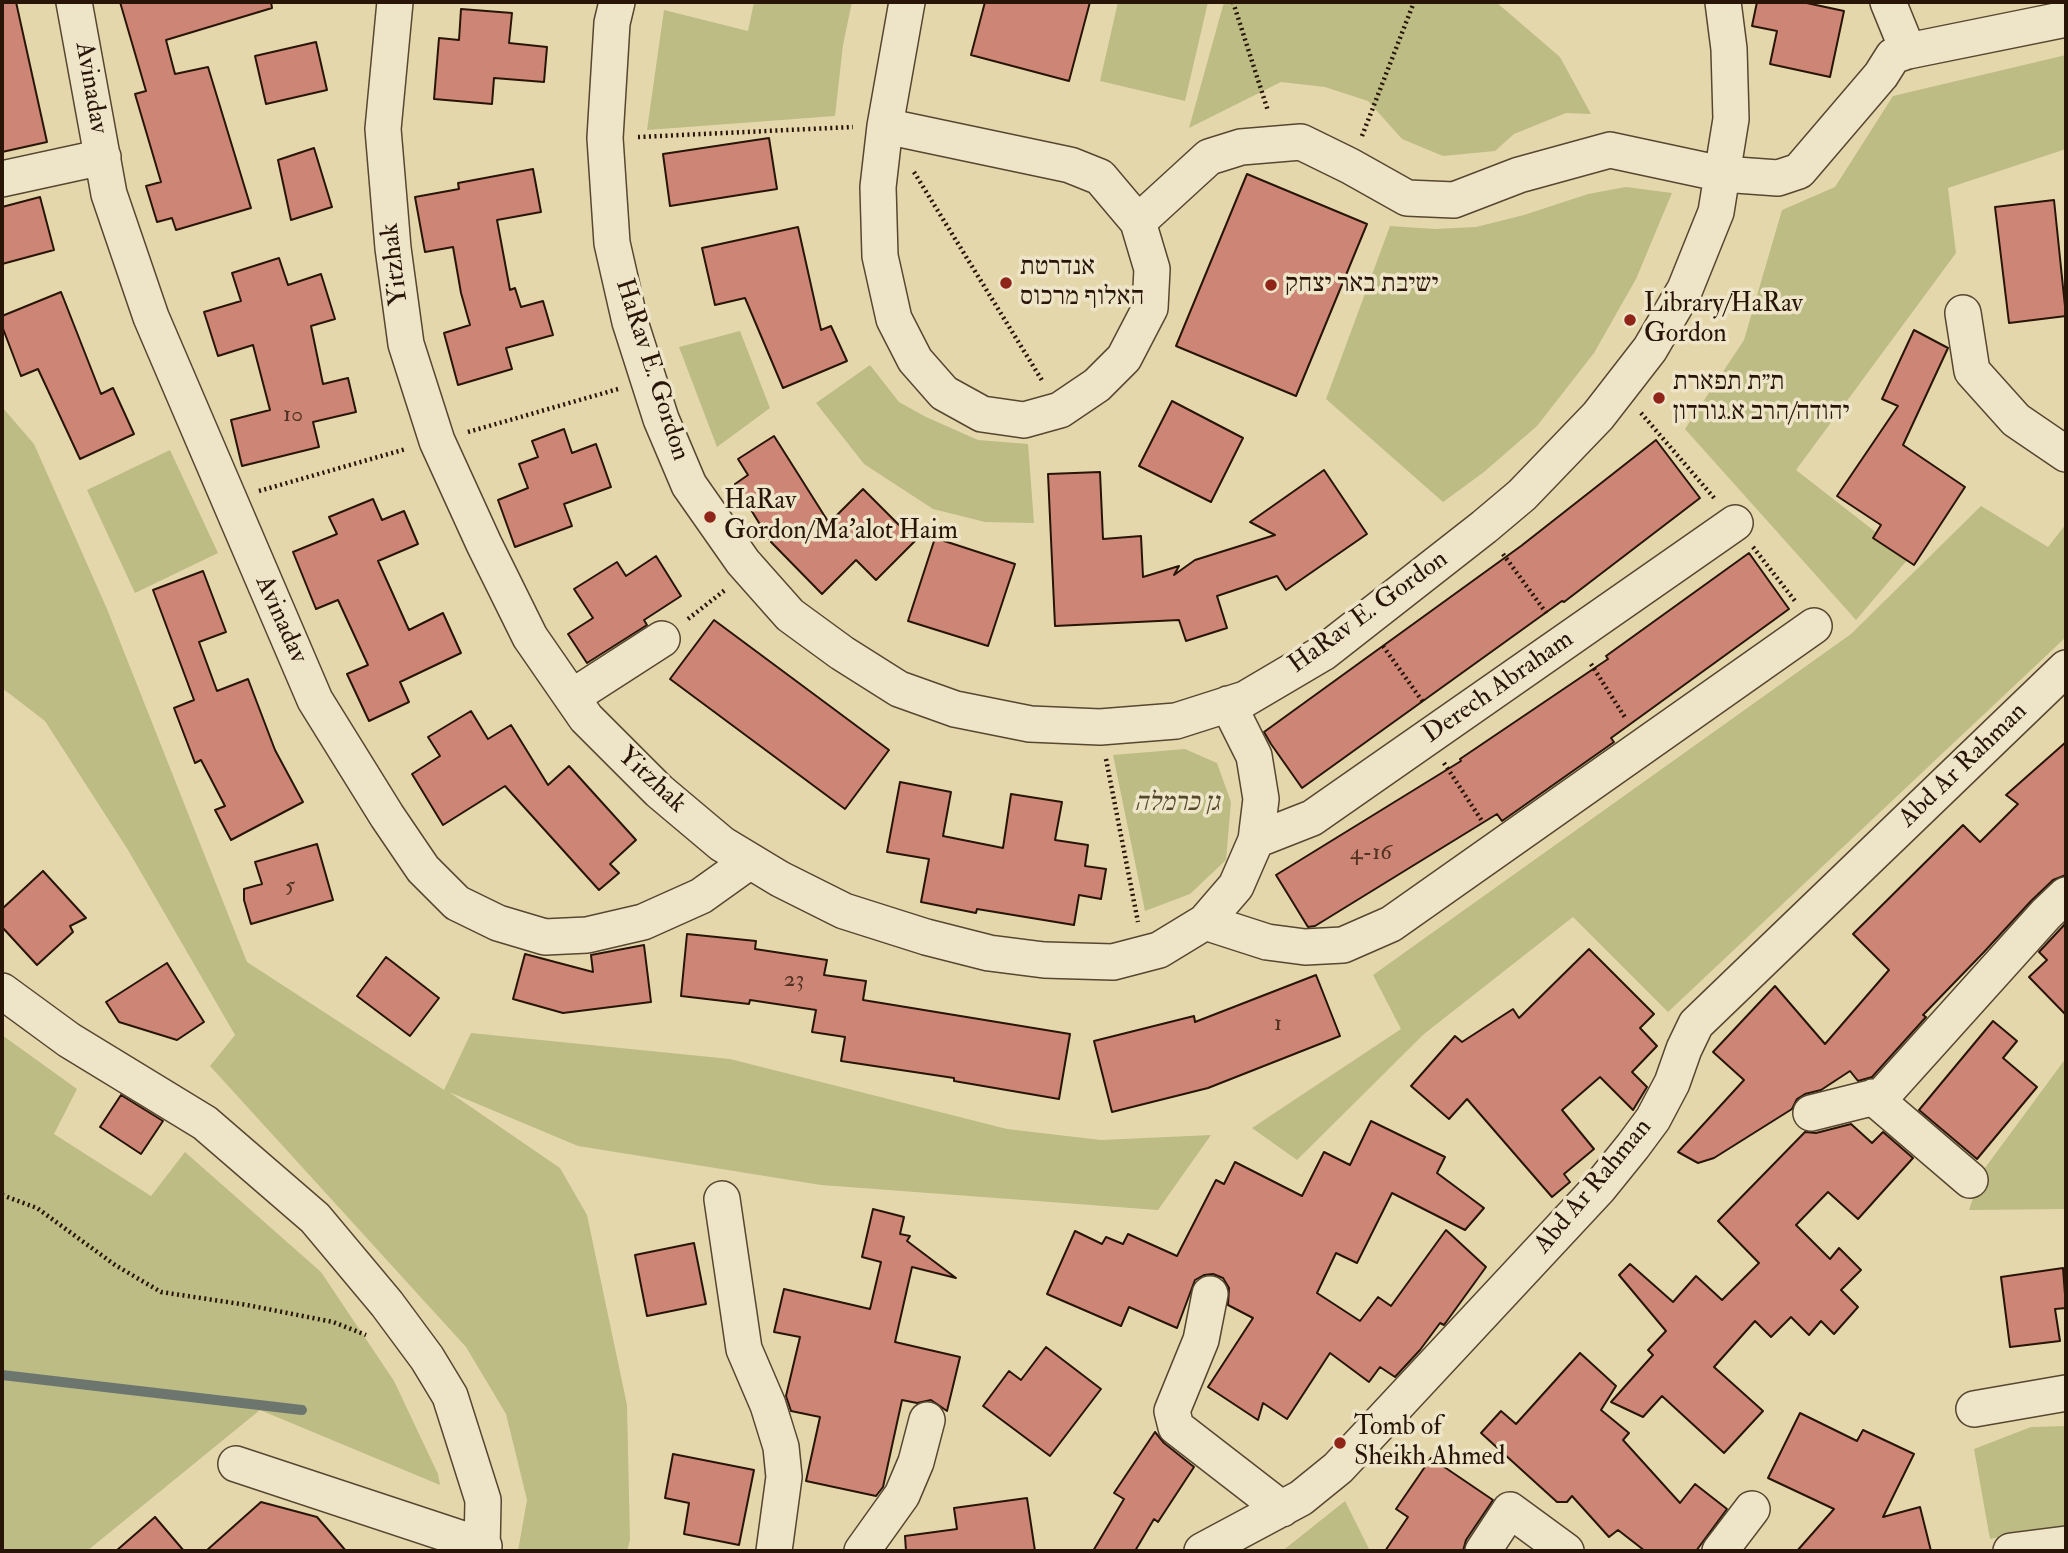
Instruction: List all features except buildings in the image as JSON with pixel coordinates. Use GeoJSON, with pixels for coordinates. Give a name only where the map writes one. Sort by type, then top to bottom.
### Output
{"type":"FeatureCollection","features":[{"type":"Feature","properties":{"kind":"street","name":"Avinadav"},"geometry":{"type":"LineString","coordinates":[[75,2],[109,194],[151,317],[315,700],[423,869],[457,903],[498,923],[545,937],[587,935],[643,922],[701,897],[750,862]]}},
{"type":"Feature","properties":{"kind":"street","name":"Yitzhak"},"geometry":{"type":"LineString","coordinates":[[394,2],[383,129],[393,247],[406,344],[437,441],[530,637],[586,718],[659,791],[722,844],[779,879],[844,911],[926,937],[989,953],[1044,960],[1113,962],[1159,950],[1205,922],[1236,886],[1256,840],[1261,799],[1254,756],[1228,704]]}},
{"type":"Feature","properties":{"kind":"street","name":"HaRav E. Gordon"},"geometry":{"type":"LineString","coordinates":[[617,2],[612,23],[605,138],[612,243],[630,322],[660,419],[689,485],[750,570],[790,615],[842,653],[900,689],[955,709],[1030,724],[1100,727],[1177,721],[1245,699],[1323,653],[1522,495],[1598,416],[1650,349],[1685,289],[1716,212],[1731,119],[1729,49],[1723,2]]}},
{"type":"Feature","properties":{"kind":"street"},"geometry":{"type":"LineString","coordinates":[[885,126],[1070,165],[1100,177],[1138,222],[1152,269],[1150,308],[1124,358],[1097,385],[1060,410],[1024,420],[982,414],[944,393],[915,360],[894,319],[880,256],[878,187],[885,126],[907,2]]}},
{"type":"Feature","properties":{"kind":"street"},"geometry":{"type":"LineString","coordinates":[[1888,2],[1908,51]]}},
{"type":"Feature","properties":{"kind":"street"},"geometry":{"type":"LineString","coordinates":[[1138,222],[1209,157],[1241,147],[1301,142],[1407,198],[1454,200],[1519,175],[1610,150],[1722,174],[1778,178],[1799,171],[1881,75],[1893,56],[2066,19]]}},
{"type":"Feature","properties":{"kind":"street"},"geometry":{"type":"LineString","coordinates":[[2,179],[103,157]]}},
{"type":"Feature","properties":{"kind":"street"},"geometry":{"type":"LineString","coordinates":[[1963,313],[1972,371],[2016,420],[2066,454]]}},
{"type":"Feature","properties":{"kind":"street","name":"Derech Abraham"},"geometry":{"type":"LineString","coordinates":[[1256,840],[1312,818],[1735,523]]}},
{"type":"Feature","properties":{"kind":"street"},"geometry":{"type":"LineString","coordinates":[[1205,922],[1267,942],[1305,947],[1343,945],[1391,924],[1814,626]]}},
{"type":"Feature","properties":{"kind":"street"},"geometry":{"type":"LineString","coordinates":[[572,697],[662,639]]}},
{"type":"Feature","properties":{"kind":"street","name":"Abd Ar Rahman"},"geometry":{"type":"LineString","coordinates":[[1202,1551],[1301,1498],[1338,1468],[1599,1188],[1653,1119],[1672,1083],[1696,1024],[2066,667]]}},
{"type":"Feature","properties":{"kind":"street"},"geometry":{"type":"LineString","coordinates":[[1811,1113],[1883,1095],[2066,895]]}},
{"type":"Feature","properties":{"kind":"street"},"geometry":{"type":"LineString","coordinates":[[2,990],[69,1040],[205,1123],[315,1218],[387,1304],[427,1358],[450,1396],[483,1500],[483,1548],[236,1464]]}},
{"type":"Feature","properties":{"kind":"street"},"geometry":{"type":"LineString","coordinates":[[1873,1097],[1970,1180]]}},
{"type":"Feature","properties":{"kind":"street"},"geometry":{"type":"LineString","coordinates":[[722,1199],[744,1349],[768,1405],[780,1447],[784,1477],[774,1551]]}},
{"type":"Feature","properties":{"kind":"street"},"geometry":{"type":"LineString","coordinates":[[1210,1294],[1201,1340],[1172,1410],[1175,1427],[1282,1509]]}},
{"type":"Feature","properties":{"kind":"street"},"geometry":{"type":"LineString","coordinates":[[1974,1409],[2066,1393]]}},
{"type":"Feature","properties":{"kind":"street"},"geometry":{"type":"LineString","coordinates":[[862,1551],[902,1494],[916,1462],[927,1420]]}},
{"type":"Feature","properties":{"kind":"street"},"geometry":{"type":"LineString","coordinates":[[1720,1551],[1752,1509]]}},
{"type":"Feature","properties":{"kind":"street"},"geometry":{"type":"LineString","coordinates":[[1483,1551],[1510,1510],[1566,1551]]}},
{"type":"Feature","properties":{"kind":"street"},"geometry":{"type":"LineString","coordinates":[[2011,1551],[2066,1544]]}},
{"type":"Feature","properties":{"kind":"path"},"geometry":{"type":"LineString","coordinates":[[1233,2],[1278,144]]}},
{"type":"Feature","properties":{"kind":"path"},"geometry":{"type":"LineString","coordinates":[[1350,166],[1414,2]]}},
{"type":"Feature","properties":{"kind":"path"},"geometry":{"type":"LineString","coordinates":[[605,138],[885,126],[1060,410]]}},
{"type":"Feature","properties":{"kind":"path"},"geometry":{"type":"LineString","coordinates":[[1620,388],[1735,523],[1814,626]]}},
{"type":"Feature","properties":{"kind":"path"},"geometry":{"type":"LineString","coordinates":[[1484,527],[1570,638],[1643,746]]}},
{"type":"Feature","properties":{"kind":"path"},"geometry":{"type":"LineString","coordinates":[[662,639],[750,570]]}},
{"type":"Feature","properties":{"kind":"path"},"geometry":{"type":"LineString","coordinates":[[1364,620],[1435,733],[1499,848]]}},
{"type":"Feature","properties":{"kind":"path"},"geometry":{"type":"LineString","coordinates":[[1100,727],[1144,954]]}},
{"type":"Feature","properties":{"kind":"path"},"geometry":{"type":"LineString","coordinates":[[2,1195],[37,1208],[115,1265],[162,1292],[334,1322],[369,1336]]}},
{"type":"Feature","properties":{"kind":"green space"},"geometry":{"type":"Polygon","coordinates":[[[754,2],[852,2],[843,45],[835,116],[647,130],[664,10],[748,31],[754,2]]]}},
{"type":"Feature","properties":{"kind":"green space"},"geometry":{"type":"Polygon","coordinates":[[[1118,2],[1208,2],[1185,101],[1100,81],[1118,2]]]}},
{"type":"Feature","properties":{"kind":"green space"},"geometry":{"type":"Polygon","coordinates":[[[1224,2],[1496,2],[1560,57],[1591,114],[1566,113],[1514,134],[1495,151],[1443,156],[1402,139],[1368,101],[1325,87],[1281,82],[1189,128],[1224,2]]]}},
{"type":"Feature","properties":{"kind":"green space"},"geometry":{"type":"Polygon","coordinates":[[[2066,55],[2066,149],[1948,188],[1956,253],[1796,470],[1909,558],[1856,620],[1685,429],[1744,340],[1782,210],[1835,187],[1893,96],[2066,55]]]}},
{"type":"Feature","properties":{"kind":"green space"},"geometry":{"type":"Polygon","coordinates":[[[1626,187],[1672,193],[1636,279],[1594,353],[1537,426],[1484,472],[1443,502],[1326,399],[1390,226],[1435,229],[1476,227],[1588,194],[1626,187]]]}},
{"type":"Feature","properties":{"kind":"green space"},"geometry":{"type":"Polygon","coordinates":[[[740,331],[770,408],[717,447],[679,347],[740,331]]]}},
{"type":"Feature","properties":{"kind":"green space"},"geometry":{"type":"Polygon","coordinates":[[[870,365],[899,402],[926,417],[978,440],[1028,444],[1034,523],[985,522],[933,509],[864,464],[816,403],[870,365]]]}},
{"type":"Feature","properties":{"kind":"green space"},"geometry":{"type":"Polygon","coordinates":[[[2,407],[34,444],[107,609],[247,962],[444,1090],[471,1033],[730,1059],[1007,1129],[1101,1140],[1211,1135],[1158,1210],[821,1185],[578,1146],[449,1092],[560,1168],[587,1215],[627,1405],[630,1540],[627,1551],[518,1551],[527,1500],[506,1414],[466,1347],[210,1066],[235,1035],[128,850],[45,721],[2,688],[2,407]]]}},
{"type":"Feature","properties":{"kind":"green space"},"geometry":{"type":"Polygon","coordinates":[[[170,450],[218,553],[135,593],[87,490],[170,450]]]}},
{"type":"Feature","properties":{"kind":"green space"},"geometry":{"type":"Polygon","coordinates":[[[1981,506],[2048,547],[2066,524],[2066,637],[1668,1012],[1573,917],[1424,1034],[1297,1160],[1252,1128],[1401,1029],[1373,975],[1851,634],[1981,506]]]}},
{"type":"Feature","properties":{"kind":"green space","name":"גן כרמלה"},"geometry":{"type":"Polygon","coordinates":[[[1185,749],[1217,763],[1231,802],[1226,860],[1190,894],[1145,911],[1113,755],[1185,749]]]}},
{"type":"Feature","properties":{"kind":"green space"},"geometry":{"type":"Polygon","coordinates":[[[2,1035],[77,1089],[54,1134],[151,1196],[185,1152],[321,1272],[394,1381],[438,1474],[440,1485],[260,1410],[87,1551],[2,1551],[2,1035]]]}},
{"type":"Feature","properties":{"kind":"green space"},"geometry":{"type":"Polygon","coordinates":[[[2066,1058],[2066,1209],[1969,1210],[1982,1172],[2066,1058]]]}},
{"type":"Feature","properties":{"kind":"green space"},"geometry":{"type":"Polygon","coordinates":[[[2066,1426],[2066,1525],[1990,1539],[1974,1449],[2031,1427],[2066,1426]]]}},
{"type":"Feature","properties":{"kind":"green space"},"geometry":{"type":"Polygon","coordinates":[[[1345,1501],[1370,1551],[1280,1551],[1286,1548],[1345,1501]]]}},
{"type":"Feature","properties":{"kind":"waterway"},"geometry":{"type":"LineString","coordinates":[[2,1375],[302,1410]]}},
{"type":"Feature","properties":{"kind":"place","name":"אנדרטת האלוף מרכוס"},"geometry":{"type":"Point","coordinates":[1006,283]}},
{"type":"Feature","properties":{"kind":"place","name":"ישיבת באר יצחק"},"geometry":{"type":"Point","coordinates":[1271,285]}},
{"type":"Feature","properties":{"kind":"place","name":"Library/HaRav Gordon"},"geometry":{"type":"Point","coordinates":[1630,320]}},
{"type":"Feature","properties":{"kind":"place","name":"ת״ת תפארת יהודה/הרב א.גורדון"},"geometry":{"type":"Point","coordinates":[1659,398]}},
{"type":"Feature","properties":{"kind":"place","name":"HaRav Gordon/Ma'alot Haim"},"geometry":{"type":"Point","coordinates":[710,517]}},
{"type":"Feature","properties":{"kind":"place","name":"Tomb of Sheikh Ahmed"},"geometry":{"type":"Point","coordinates":[1340,1443]}}]}
